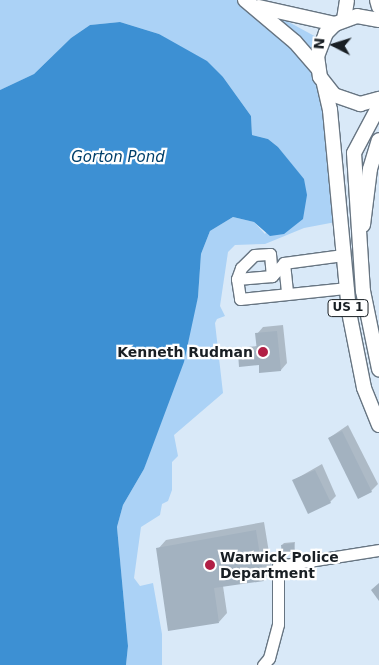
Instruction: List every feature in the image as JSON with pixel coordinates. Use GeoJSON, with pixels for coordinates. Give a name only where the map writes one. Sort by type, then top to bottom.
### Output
{"type":"FeatureCollection","features":[{"type":"Feature","properties":{"kind":"main road","name":"US 1"},"geometry":{"type":"LineString","coordinates":[[347,0],[340,21],[320,44],[318,68],[330,110],[346,288],[357,361],[379,425]]}},
{"type":"Feature","properties":{"kind":"main road"},"geometry":{"type":"LineString","coordinates":[[377,0],[379,7]]}},
{"type":"Feature","properties":{"kind":"main road"},"geometry":{"type":"LineString","coordinates":[[250,3],[340,21],[357,16],[379,20]]}},
{"type":"Feature","properties":{"kind":"main road"},"geometry":{"type":"LineString","coordinates":[[250,3],[295,42],[318,68]]}},
{"type":"Feature","properties":{"kind":"main road"},"geometry":{"type":"LineString","coordinates":[[324,84],[346,101],[360,104],[379,99]]}},
{"type":"Feature","properties":{"kind":"main road","name":"US 1"},"geometry":{"type":"LineString","coordinates":[[379,106],[354,153],[363,292],[379,370]]}},
{"type":"Feature","properties":{"kind":"main road"},"geometry":{"type":"LineString","coordinates":[[360,243],[370,169],[379,140]]}},
{"type":"Feature","properties":{"kind":"street"},"geometry":{"type":"LineString","coordinates":[[272,276],[270,254],[254,255],[241,268],[238,279],[240,299],[346,288]]}},
{"type":"Feature","properties":{"kind":"street"},"geometry":{"type":"LineString","coordinates":[[238,279],[272,276],[284,264],[344,255]]}},
{"type":"Feature","properties":{"kind":"street"},"geometry":{"type":"LineString","coordinates":[[284,264],[287,294]]}},
{"type":"Feature","properties":{"kind":"street"},"geometry":{"type":"LineString","coordinates":[[264,665],[269,658],[278,624],[278,566],[379,550]]}},
{"type":"Feature","properties":{"kind":"shaded area"},"geometry":{"type":"Polygon","coordinates":[[[0,0],[248,0],[320,39],[327,123],[341,221],[304,228],[265,244],[235,245],[228,252],[220,306],[225,316],[217,319],[215,323],[223,393],[174,435],[178,456],[172,462],[172,490],[168,501],[162,504],[160,515],[141,527],[134,578],[140,586],[153,583],[162,634],[162,665],[126,665],[128,646],[117,527],[123,505],[144,469],[198,297],[201,254],[210,231],[233,217],[254,222],[265,234],[304,180],[278,147],[268,139],[252,135],[251,116],[223,77],[159,34],[120,22],[90,25],[71,38],[34,74],[0,90],[0,0]]]}},
{"type":"Feature","properties":{"kind":"water","name":"Gorton Pond"},"geometry":{"type":"Polygon","coordinates":[[[120,22],[159,34],[207,61],[223,77],[251,116],[252,135],[268,139],[278,147],[304,179],[307,195],[303,219],[284,234],[270,236],[254,222],[233,217],[210,231],[201,254],[198,297],[184,362],[144,469],[123,505],[117,527],[128,646],[126,665],[0,665],[0,90],[34,74],[71,38],[90,25],[120,22]]]}},
{"type":"Feature","properties":{"kind":"building","name":"Kenneth Rudman"},"geometry":{"type":"Polygon","coordinates":[[[277,331],[281,371],[259,373],[259,365],[239,367],[238,353],[257,351],[255,333],[277,331]]]}},
{"type":"Feature","properties":{"kind":"building"},"geometry":{"type":"Polygon","coordinates":[[[342,431],[372,492],[358,499],[328,438],[342,431]]]}},
{"type":"Feature","properties":{"kind":"building"},"geometry":{"type":"Polygon","coordinates":[[[315,470],[331,503],[308,514],[292,480],[315,470]]]}},
{"type":"Feature","properties":{"kind":"building","name":"Warwick Police Department"},"geometry":{"type":"Polygon","coordinates":[[[256,530],[264,581],[214,588],[219,623],[168,631],[156,548],[256,530]]]}},
{"type":"Feature","properties":{"kind":"building"},"geometry":{"type":"Polygon","coordinates":[[[294,543],[295,553],[282,555],[281,545],[294,543]]]}},
{"type":"Feature","properties":{"kind":"building"},"geometry":{"type":"Polygon","coordinates":[[[379,583],[379,601],[371,590],[379,583]]]}},
{"type":"Feature","properties":{"kind":"place","name":"Kenneth Rudman"},"geometry":{"type":"Point","coordinates":[263,352]}},
{"type":"Feature","properties":{"kind":"place","name":"Warwick Police Department"},"geometry":{"type":"Point","coordinates":[210,565]}}]}
